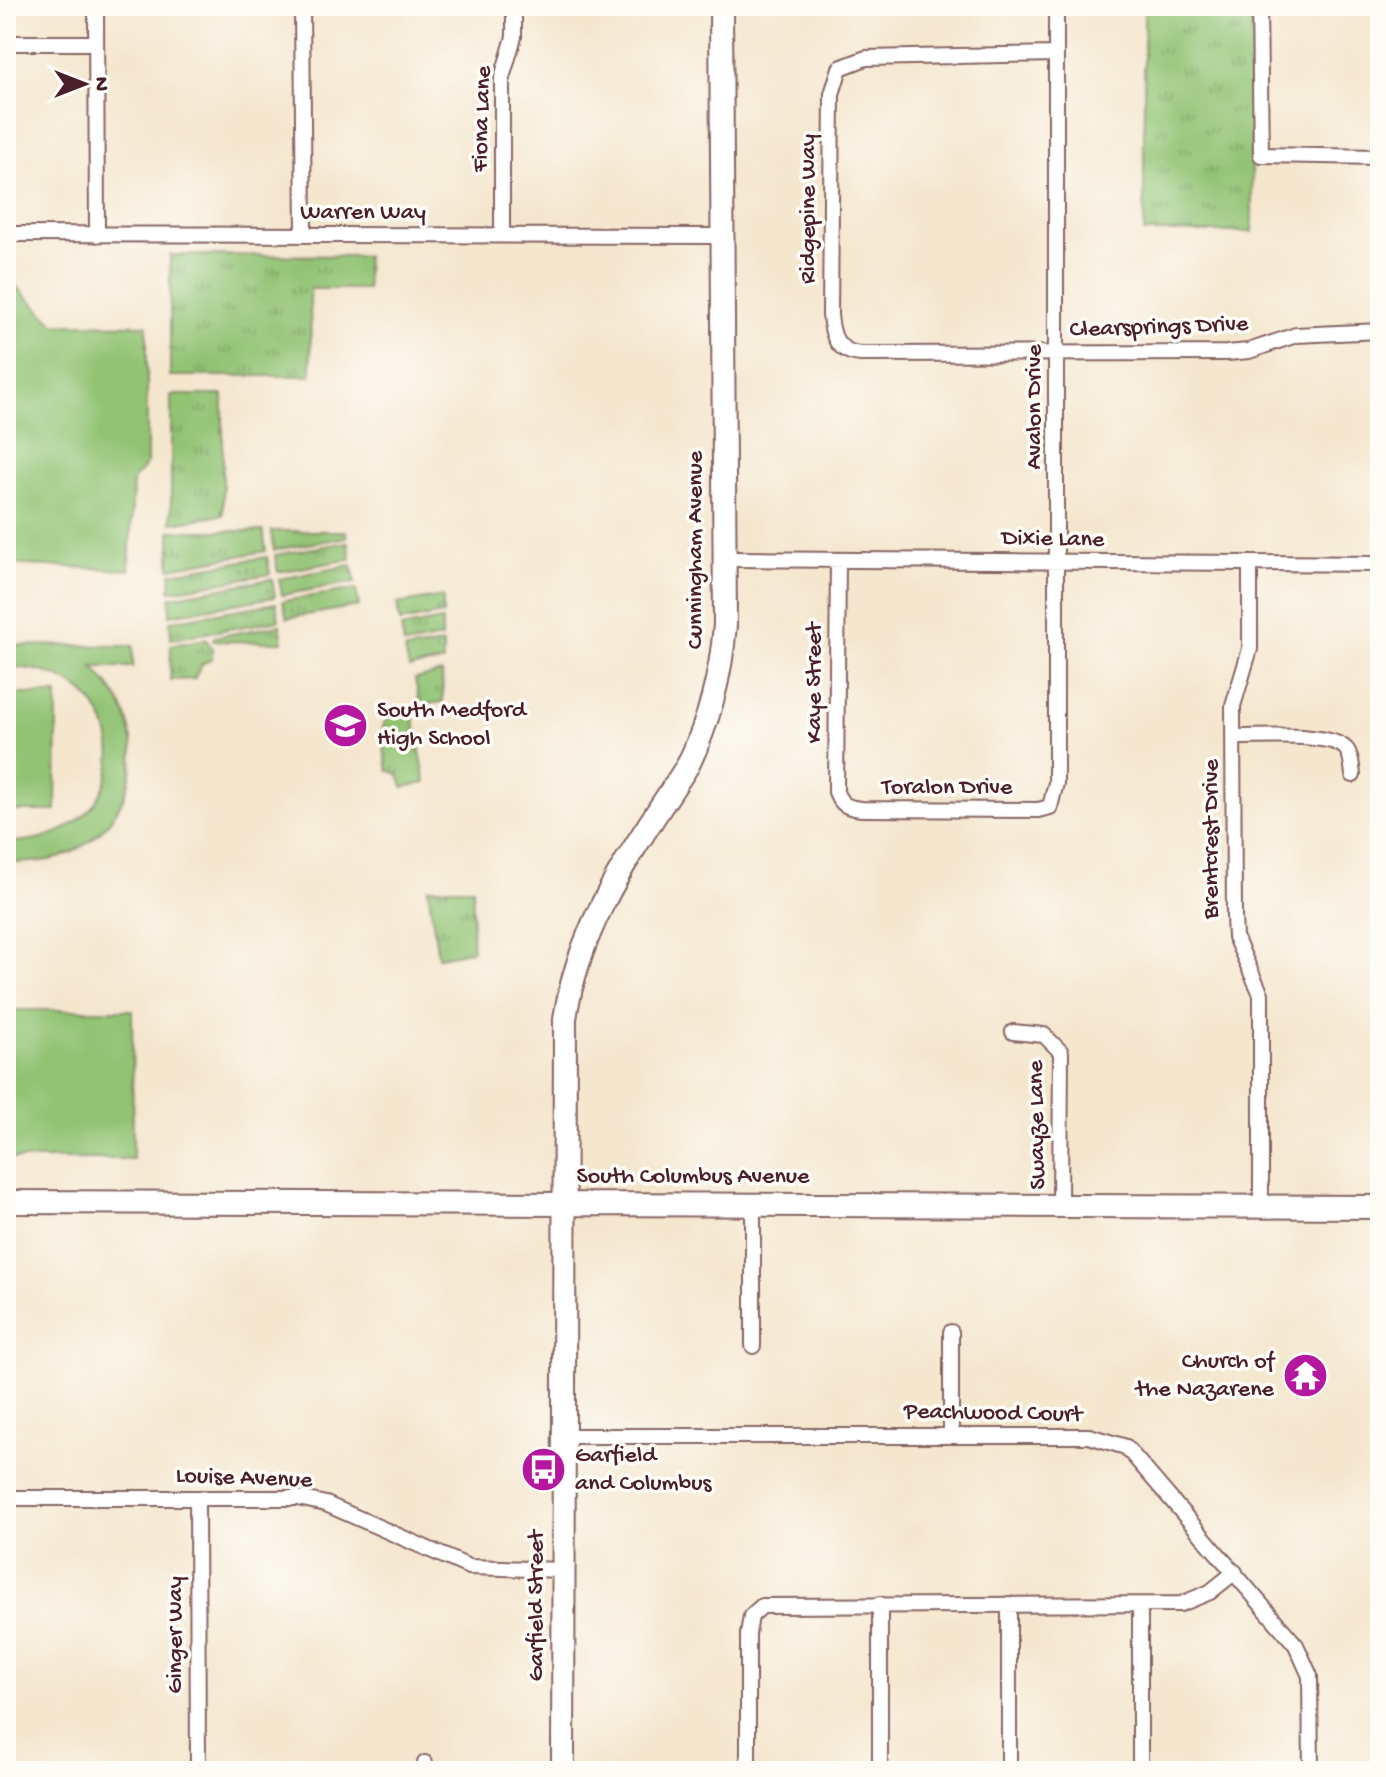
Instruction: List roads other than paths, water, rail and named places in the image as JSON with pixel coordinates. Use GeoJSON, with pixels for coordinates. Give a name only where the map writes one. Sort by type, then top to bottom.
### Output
{"type":"FeatureCollection","features":[{"type":"Feature","properties":{"kind":"main road","name":"Cunningham Avenue"},"geometry":{"type":"LineString","coordinates":[[564,1202],[563,1043],[575,966],[606,894],[701,740],[718,682],[723,652],[721,6]]}},
{"type":"Feature","properties":{"kind":"main road","name":"South Columbus Avenue"},"geometry":{"type":"LineString","coordinates":[[6,1202],[1380,1207]]}},
{"type":"Feature","properties":{"kind":"main road","name":"Garfield Street"},"geometry":{"type":"LineString","coordinates":[[563,1771],[564,1202]]}},
{"type":"Feature","properties":{"kind":"street"},"geometry":{"type":"LineString","coordinates":[[96,6],[97,235]]}},
{"type":"Feature","properties":{"kind":"street"},"geometry":{"type":"LineString","coordinates":[[302,6],[304,235]]}},
{"type":"Feature","properties":{"kind":"street","name":"Fiona Lane"},"geometry":{"type":"LineString","coordinates":[[502,235],[502,78],[514,37],[514,6]]}},
{"type":"Feature","properties":{"kind":"street","name":"Avalon Drive"},"geometry":{"type":"LineString","coordinates":[[1050,807],[1056,783],[1056,6]]}},
{"type":"Feature","properties":{"kind":"street"},"geometry":{"type":"LineString","coordinates":[[1259,6],[1261,155],[1380,157]]}},
{"type":"Feature","properties":{"kind":"street"},"geometry":{"type":"LineString","coordinates":[[6,43],[96,43]]}},
{"type":"Feature","properties":{"kind":"street","name":"Ridgepine Way"},"geometry":{"type":"LineString","coordinates":[[842,349],[833,337],[830,315],[832,94],[840,68],[866,58],[1055,54]]}},
{"type":"Feature","properties":{"kind":"street","name":"Warren Way"},"geometry":{"type":"LineString","coordinates":[[6,234],[720,236]]}},
{"type":"Feature","properties":{"kind":"street","name":"Clearsprings Drive"},"geometry":{"type":"LineString","coordinates":[[842,349],[861,354],[1227,353],[1249,351],[1296,335],[1380,331]]}},
{"type":"Feature","properties":{"kind":"street","name":"Dixie Lane"},"geometry":{"type":"LineString","coordinates":[[724,559],[1380,564]]}},
{"type":"Feature","properties":{"kind":"street","name":"Kaye Street"},"geometry":{"type":"LineString","coordinates":[[838,560],[836,792],[844,805]]}},
{"type":"Feature","properties":{"kind":"street","name":"Brentcrest Drive"},"geometry":{"type":"LineString","coordinates":[[1250,565],[1251,636],[1233,706],[1235,937],[1261,994],[1261,1206]]}},
{"type":"Feature","properties":{"kind":"street"},"geometry":{"type":"LineString","coordinates":[[1233,737],[1324,738],[1339,743],[1347,751],[1353,775]]}},
{"type":"Feature","properties":{"kind":"street","name":"Toralon Drive"},"geometry":{"type":"LineString","coordinates":[[844,805],[862,809],[1038,810],[1050,807]]}},
{"type":"Feature","properties":{"kind":"street","name":"Swayze Lane"},"geometry":{"type":"LineString","coordinates":[[1013,1032],[1044,1035],[1061,1052],[1060,1206]]}},
{"type":"Feature","properties":{"kind":"street"},"geometry":{"type":"LineString","coordinates":[[753,1204],[753,1346]]}},
{"type":"Feature","properties":{"kind":"street"},"geometry":{"type":"LineString","coordinates":[[951,1332],[951,1434]]}},
{"type":"Feature","properties":{"kind":"street","name":"Peachwood Court"},"geometry":{"type":"LineString","coordinates":[[564,1436],[1089,1436],[1126,1447],[1296,1645],[1304,1662],[1311,1694],[1311,1771]]}},
{"type":"Feature","properties":{"kind":"street","name":"Louise Avenue"},"geometry":{"type":"LineString","coordinates":[[6,1498],[313,1500],[469,1567],[563,1570]]}},
{"type":"Feature","properties":{"kind":"street","name":"Ginger Way"},"geometry":{"type":"LineString","coordinates":[[197,1499],[198,1771]]}},
{"type":"Feature","properties":{"kind":"street"},"geometry":{"type":"LineString","coordinates":[[748,1771],[751,1616],[762,1606],[1181,1604],[1197,1600],[1235,1572]]}},
{"type":"Feature","properties":{"kind":"street"},"geometry":{"type":"LineString","coordinates":[[880,1604],[880,1771]]}},
{"type":"Feature","properties":{"kind":"street"},"geometry":{"type":"LineString","coordinates":[[1009,1604],[1009,1771]]}},
{"type":"Feature","properties":{"kind":"street"},"geometry":{"type":"LineString","coordinates":[[1140,1605],[1140,1771]]}},
{"type":"Feature","properties":{"kind":"place","name":"South Medford High School"},"geometry":{"type":"Point","coordinates":[346,725]}},
{"type":"Feature","properties":{"kind":"place","name":"Church of the Nazarene"},"geometry":{"type":"Point","coordinates":[1305,1376]}},
{"type":"Feature","properties":{"kind":"place","name":"Garfield and Columbus"},"geometry":{"type":"Point","coordinates":[544,1470]}}]}
